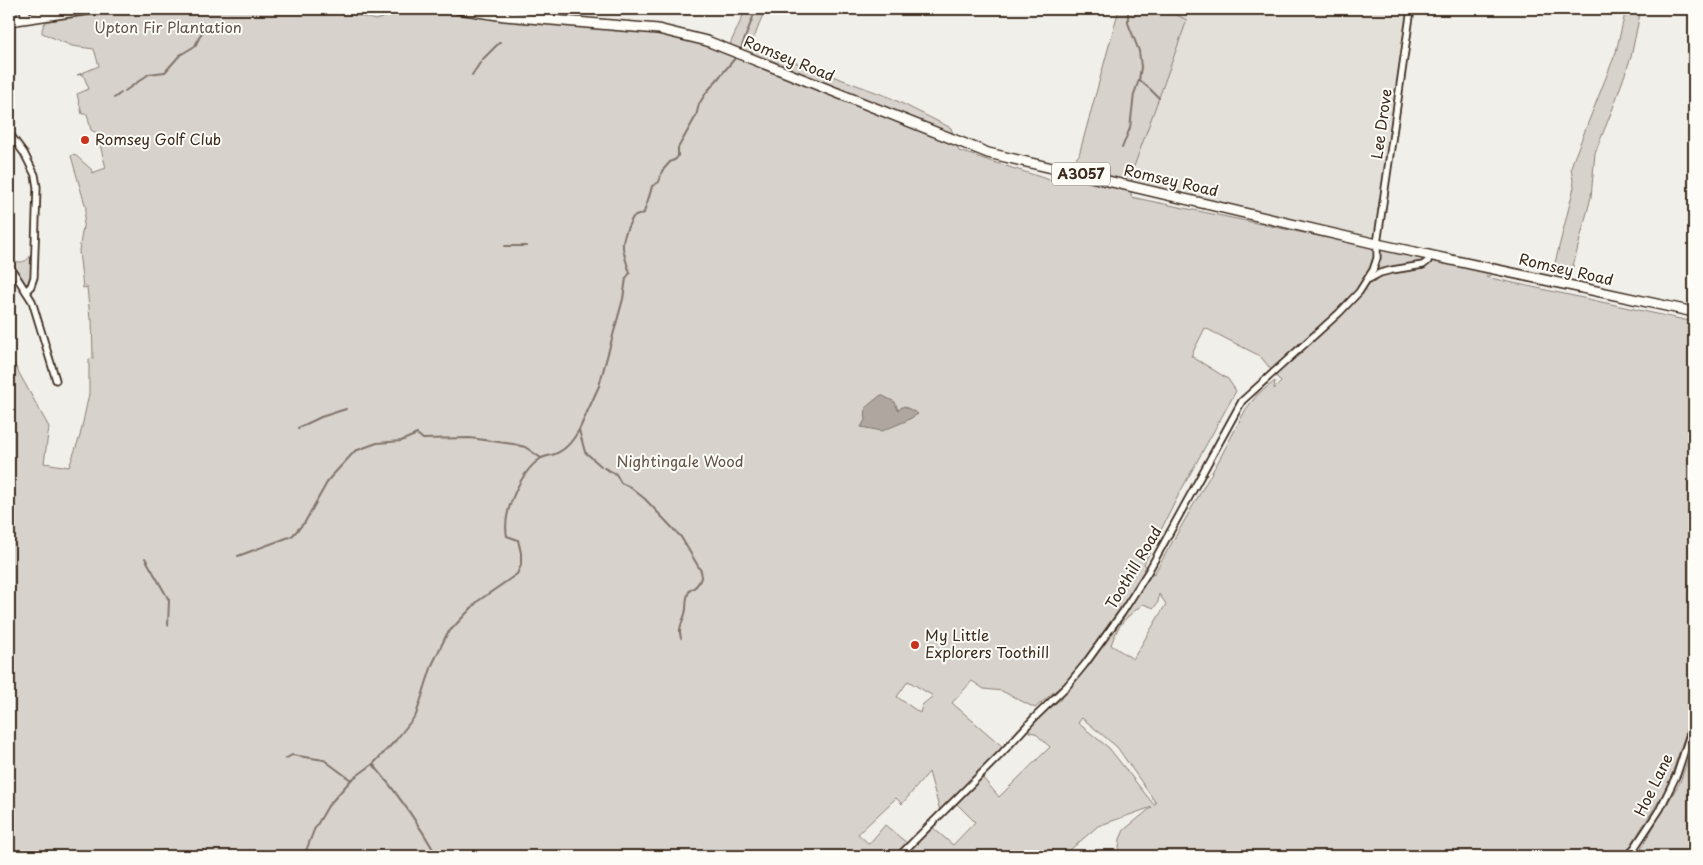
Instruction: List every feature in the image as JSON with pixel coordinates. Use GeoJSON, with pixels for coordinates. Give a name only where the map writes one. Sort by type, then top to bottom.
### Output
{"type":"FeatureCollection","features":[{"type":"Feature","properties":{"kind":"main road"},"geometry":{"type":"LineString","coordinates":[[9,21],[26,13],[91,9]]}},
{"type":"Feature","properties":{"kind":"main road"},"geometry":{"type":"LineString","coordinates":[[364,9],[384,9]]}},
{"type":"Feature","properties":{"kind":"main road","name":"Romsey Road"},"geometry":{"type":"LineString","coordinates":[[458,9],[476,10],[505,16],[658,29],[707,41],[988,153],[1377,244],[1694,312]]}},
{"type":"Feature","properties":{"kind":"street","name":"Lee Drove"},"geometry":{"type":"LineString","coordinates":[[1377,244],[1411,9]]}},
{"type":"Feature","properties":{"kind":"street"},"geometry":{"type":"LineString","coordinates":[[9,133],[28,159],[37,187],[34,277],[26,291]]}},
{"type":"Feature","properties":{"kind":"street","name":"Toothill Road"},"geometry":{"type":"LineString","coordinates":[[899,856],[1067,686],[1085,664],[1122,613],[1148,572],[1242,401],[1339,313],[1359,292],[1368,279],[1377,258],[1377,244]]}},
{"type":"Feature","properties":{"kind":"street"},"geometry":{"type":"LineString","coordinates":[[1368,279],[1380,273],[1423,265],[1428,260],[1430,254]]}},
{"type":"Feature","properties":{"kind":"street"},"geometry":{"type":"LineString","coordinates":[[9,265],[32,301],[56,380]]}},
{"type":"Feature","properties":{"kind":"street","name":"Hoe Lane"},"geometry":{"type":"LineString","coordinates":[[1629,856],[1660,810],[1677,774],[1694,722]]}},
{"type":"Feature","properties":{"kind":"shaded area"},"geometry":{"type":"Polygon","coordinates":[[[1164,9],[1411,9],[1377,244],[1127,187],[1186,20],[1164,9]]]}},
{"type":"Feature","properties":{"kind":"shaded area"},"geometry":{"type":"Polygon","coordinates":[[[881,395],[895,402],[898,410],[904,406],[918,414],[882,431],[861,427],[865,420],[866,407],[881,395]]]}},
{"type":"Feature","properties":{"kind":"green space"},"geometry":{"type":"Polygon","coordinates":[[[139,9],[346,9],[356,15],[376,20],[405,9],[657,32],[726,53],[746,9],[765,9],[751,46],[889,97],[951,128],[959,151],[1056,182],[1079,155],[1119,9],[1164,9],[1187,20],[1132,172],[1131,197],[1496,273],[1486,277],[1694,322],[1693,695],[1685,735],[1671,777],[1662,796],[1624,856],[1118,856],[1120,839],[1124,830],[1152,807],[1098,826],[1063,856],[916,856],[909,850],[933,828],[953,845],[975,822],[956,803],[982,777],[999,797],[1050,747],[1035,733],[1029,732],[1030,725],[1061,699],[1062,685],[1035,708],[1002,691],[984,689],[972,681],[952,703],[1003,747],[940,811],[929,772],[902,804],[896,798],[858,834],[869,844],[885,825],[907,843],[896,856],[9,856],[9,355],[49,427],[44,463],[69,467],[80,436],[89,394],[89,359],[93,358],[92,319],[90,319],[87,287],[83,288],[79,251],[86,208],[71,156],[74,154],[92,170],[92,173],[106,168],[97,133],[91,130],[87,114],[82,114],[77,94],[89,89],[83,74],[77,75],[99,66],[94,49],[72,46],[42,33],[43,26],[48,21],[139,9]],[[1205,328],[1191,356],[1228,379],[1236,391],[1179,494],[1144,564],[1154,574],[1246,409],[1258,394],[1275,381],[1274,389],[1281,382],[1260,356],[1205,328]],[[1159,594],[1158,602],[1154,608],[1143,604],[1127,618],[1117,631],[1111,645],[1133,659],[1166,604],[1159,594]],[[908,681],[897,697],[920,713],[922,705],[933,696],[908,681]],[[1082,718],[1078,723],[1109,748],[1154,805],[1156,803],[1117,747],[1082,718]]]}},
{"type":"Feature","properties":{"kind":"green space"},"geometry":{"type":"Polygon","coordinates":[[[1626,9],[1641,9],[1631,57],[1595,153],[1591,197],[1571,274],[1553,271],[1574,187],[1571,168],[1616,52],[1626,9]]]}},
{"type":"Feature","properties":{"kind":"green space"},"geometry":{"type":"Polygon","coordinates":[[[32,252],[31,278],[29,283],[24,284],[9,258],[22,262],[28,259],[32,252]]]}},
{"type":"Feature","properties":{"kind":"green space"},"geometry":{"type":"Polygon","coordinates":[[[1694,742],[1694,856],[1638,856],[1680,782],[1694,742]]]}},
{"type":"Feature","properties":{"kind":"waterway"},"geometry":{"type":"LineString","coordinates":[[740,51],[756,9]]}},
{"type":"Feature","properties":{"kind":"waterway"},"geometry":{"type":"LineString","coordinates":[[1122,148],[1130,128],[1134,94],[1141,67],[1139,51],[1128,23],[1128,9]]}},
{"type":"Feature","properties":{"kind":"waterway"},"geometry":{"type":"LineString","coordinates":[[125,91],[149,74],[165,72],[180,55],[195,46],[205,26]]}},
{"type":"Feature","properties":{"kind":"waterway"},"geometry":{"type":"LineString","coordinates":[[472,75],[482,60],[500,42]]}},
{"type":"Feature","properties":{"kind":"waterway"},"geometry":{"type":"LineString","coordinates":[[601,466],[585,452],[579,430],[599,386],[623,299],[626,278],[630,273],[623,250],[625,233],[633,217],[644,213],[652,186],[659,182],[662,171],[678,156],[678,148],[696,116],[699,104],[736,57]]}},
{"type":"Feature","properties":{"kind":"waterway"},"geometry":{"type":"LineString","coordinates":[[1139,80],[1159,98]]}},
{"type":"Feature","properties":{"kind":"waterway"},"geometry":{"type":"LineString","coordinates":[[114,98],[121,93]]}},
{"type":"Feature","properties":{"kind":"waterway"},"geometry":{"type":"LineString","coordinates":[[505,246],[526,246]]}},
{"type":"Feature","properties":{"kind":"waterway"},"geometry":{"type":"LineString","coordinates":[[298,428],[321,417],[346,409]]}},
{"type":"Feature","properties":{"kind":"waterway"},"geometry":{"type":"LineString","coordinates":[[351,780],[373,764],[416,715],[432,665],[447,634],[478,601],[517,574],[521,565],[521,553],[518,540],[507,536],[506,526],[514,493],[533,465],[542,458],[563,450],[579,430]]}},
{"type":"Feature","properties":{"kind":"waterway"},"geometry":{"type":"LineString","coordinates":[[238,556],[292,536],[305,522],[329,479],[355,451],[377,443],[401,441],[417,434],[423,439],[470,438],[525,447],[541,458]]}},
{"type":"Feature","properties":{"kind":"waterway"},"geometry":{"type":"LineString","coordinates":[[604,468],[616,474],[621,483],[630,487],[645,499],[681,537],[701,571],[699,582],[690,590],[687,596],[686,611],[680,629],[681,638]]}},
{"type":"Feature","properties":{"kind":"waterway"},"geometry":{"type":"LineString","coordinates":[[145,558],[169,600],[168,625]]}},
{"type":"Feature","properties":{"kind":"waterway"},"geometry":{"type":"LineString","coordinates":[[285,759],[292,755],[324,760],[351,780],[328,806],[314,830],[304,856]]}},
{"type":"Feature","properties":{"kind":"waterway"},"geometry":{"type":"LineString","coordinates":[[373,764],[391,786],[437,856]]}},
{"type":"Feature","properties":{"kind":"place","name":"Romsey Golf Club"},"geometry":{"type":"Point","coordinates":[85,140]}},
{"type":"Feature","properties":{"kind":"place","name":"My Little Explorers Toothill"},"geometry":{"type":"Point","coordinates":[915,645]}},
{"type":"Feature","properties":{"kind":"park label","name":"Upton Fir Plantation"},"geometry":{"type":"Point","coordinates":[168,28]}},
{"type":"Feature","properties":{"kind":"park label","name":"Nightingale Wood"},"geometry":{"type":"Point","coordinates":[680,462]}}]}
